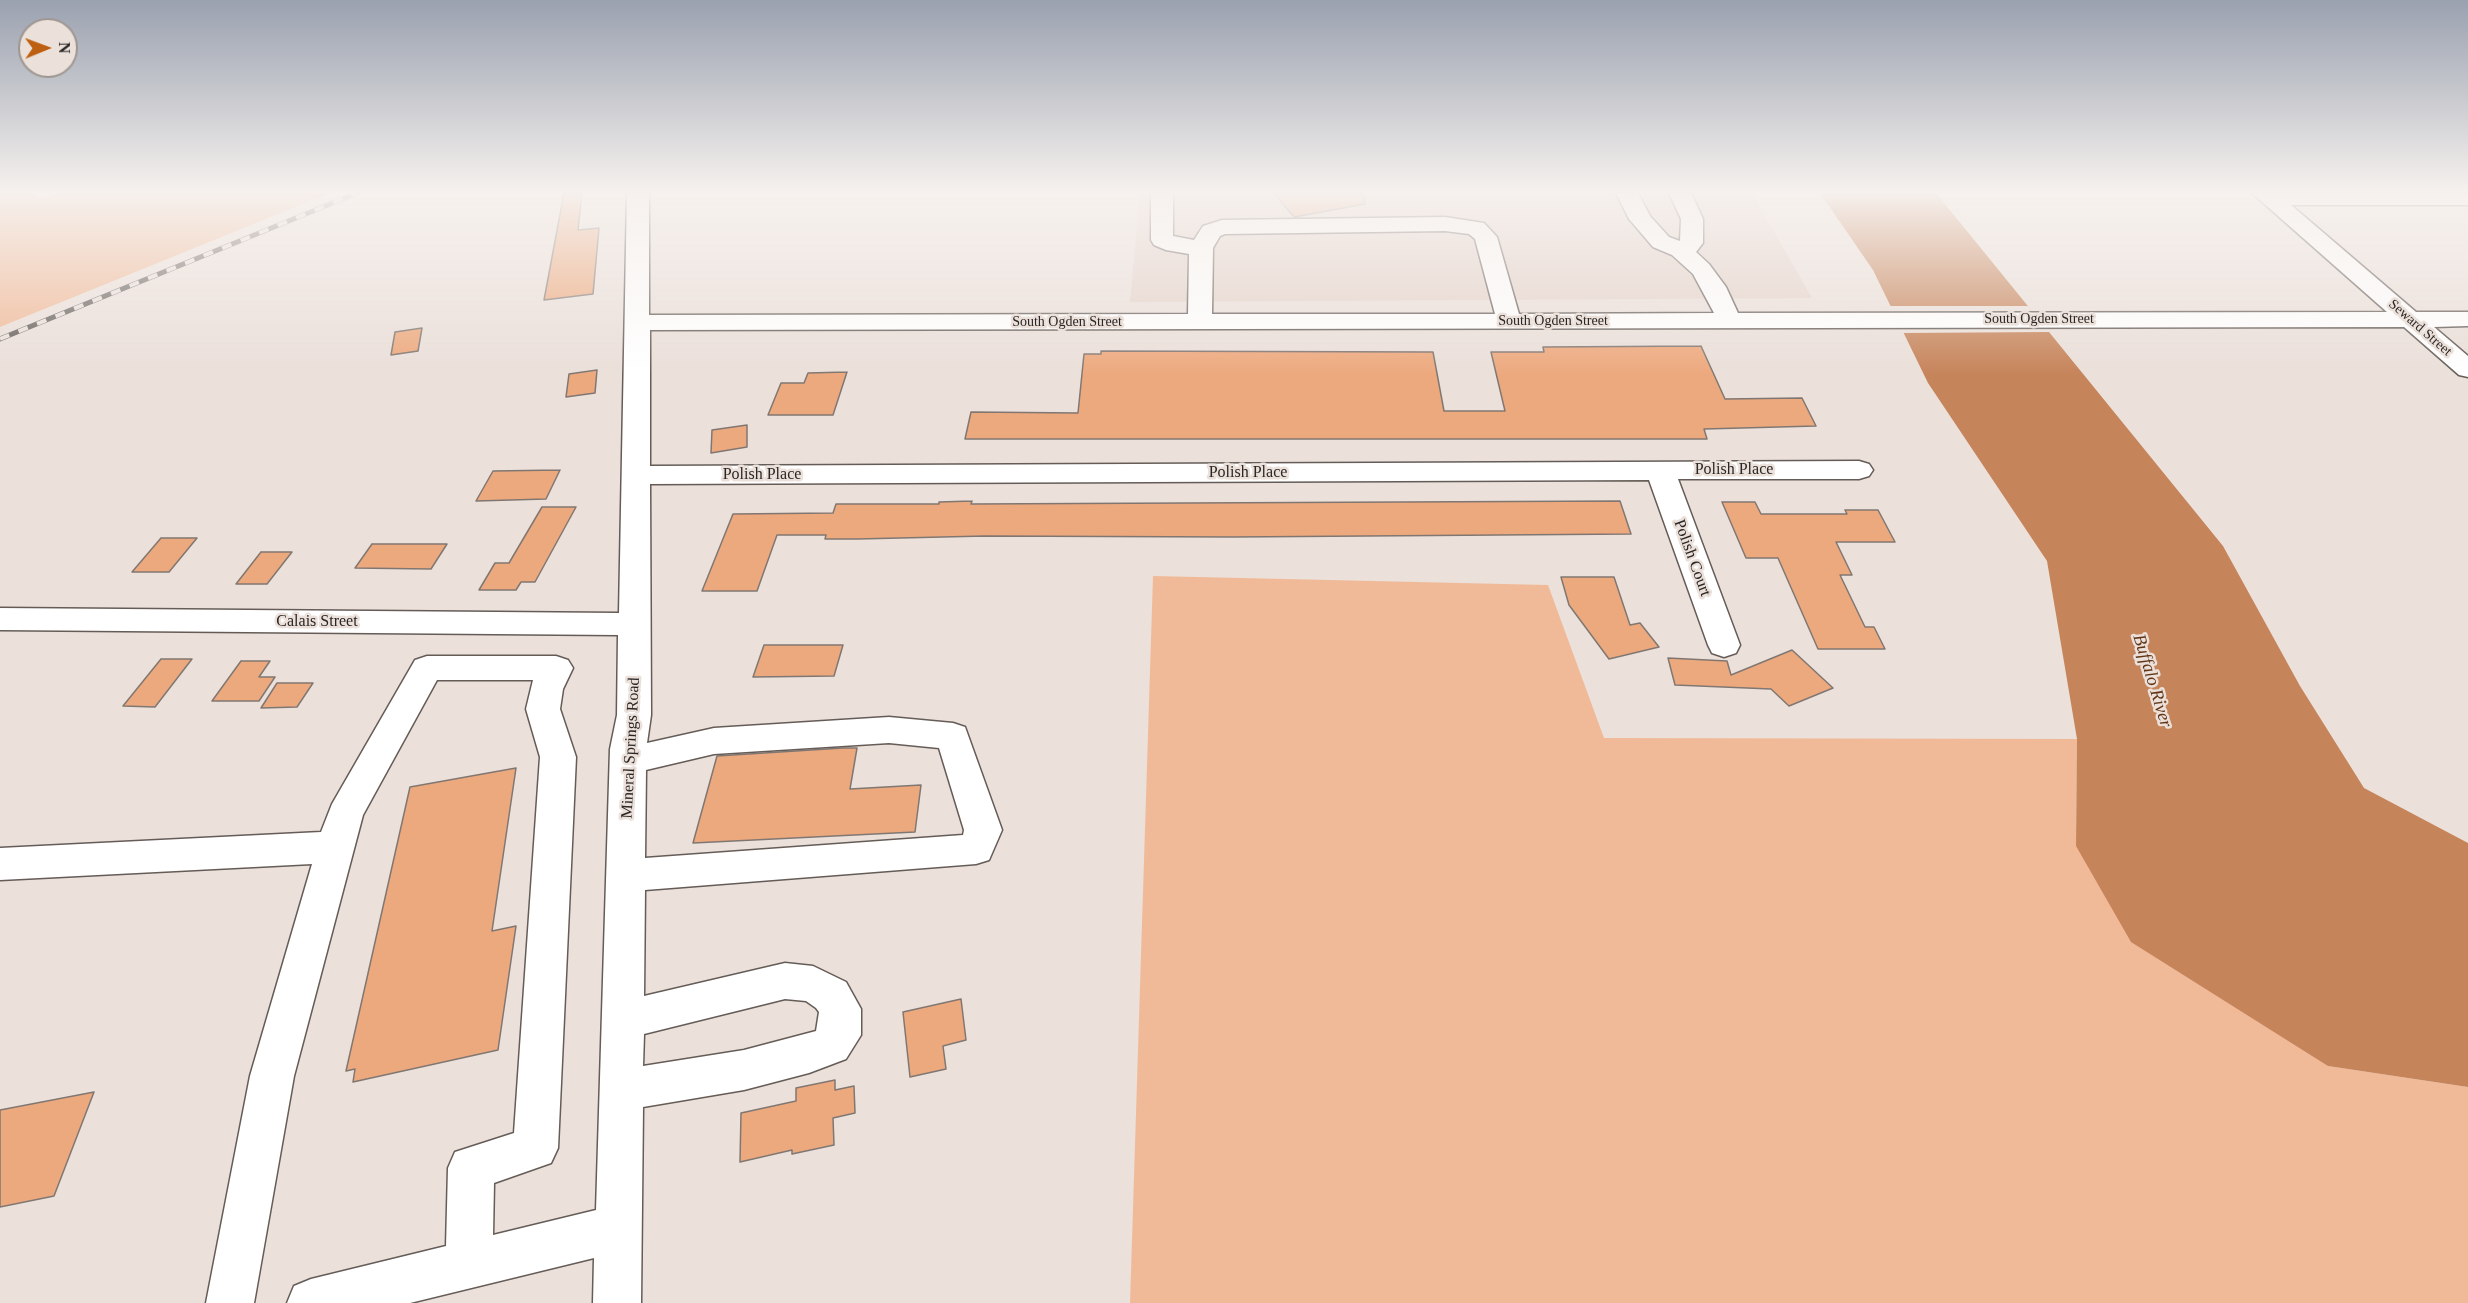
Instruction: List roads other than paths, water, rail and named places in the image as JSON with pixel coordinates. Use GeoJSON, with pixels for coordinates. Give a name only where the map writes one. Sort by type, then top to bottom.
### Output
{"type":"FeatureCollection","features":[{"type":"Feature","properties":{"kind":"street","name":"Mineral Springs Road"},"geometry":{"type":"LineString","coordinates":[[617,1303],[628,761],[634,715],[638,254]]}},
{"type":"Feature","properties":{"kind":"street"},"geometry":{"type":"LineString","coordinates":[[1200,322],[1201,254]]}},
{"type":"Feature","properties":{"kind":"street"},"geometry":{"type":"LineString","coordinates":[[1491,254],[1509,321]]}},
{"type":"Feature","properties":{"kind":"street"},"geometry":{"type":"LineString","coordinates":[[1684,254],[1708,278],[1729,320]]}},
{"type":"Feature","properties":{"kind":"street","name":"Seward Street"},"geometry":{"type":"LineString","coordinates":[[2333,254],[2468,369]]}},
{"type":"Feature","properties":{"kind":"street","name":"South Ogden Street"},"geometry":{"type":"LineString","coordinates":[[638,323],[2038,318],[2468,319]]}},
{"type":"Feature","properties":{"kind":"street","name":"Polish Place"},"geometry":{"type":"LineString","coordinates":[[637,475],[1859,470]]}},
{"type":"Feature","properties":{"kind":"street","name":"Polish Court"},"geometry":{"type":"LineString","coordinates":[[1660,471],[1724,645]]}},
{"type":"Feature","properties":{"kind":"street","name":"Calais Street"},"geometry":{"type":"LineString","coordinates":[[0,620],[635,624]]}},
{"type":"Feature","properties":{"kind":"street"},"geometry":{"type":"LineString","coordinates":[[230,1303],[272,1076],[345,814],[428,668],[556,668],[546,688],[543,709],[558,757],[535,1148],[471,1168],[469,1265]]}},
{"type":"Feature","properties":{"kind":"street"},"geometry":{"type":"LineString","coordinates":[[625,876],[707,867],[976,849],[983,830],[953,736],[889,730],[714,741],[628,761]]}},
{"type":"Feature","properties":{"kind":"street"},"geometry":{"type":"LineString","coordinates":[[0,864],[336,847]]}},
{"type":"Feature","properties":{"kind":"street"},"geometry":{"type":"LineString","coordinates":[[621,1090],[744,1070],[831,1045],[840,1035],[840,1010],[831,995],[813,984],[785,981],[623,1020]]}},
{"type":"Feature","properties":{"kind":"street"},"geometry":{"type":"LineString","coordinates":[[310,1303],[619,1228]]}},
{"type":"Feature","properties":{"kind":"water","name":"Buffalo River"},"geometry":{"type":"Polygon","coordinates":[[[1862,254],[1985,254],[2223,546],[2300,686],[2364,788],[2468,843],[2468,1087],[2328,1066],[2131,942],[2076,846],[2077,739],[2047,561],[1928,383],[1873,270],[1862,254]]]}},
{"type":"Feature","properties":{"kind":"railway"},"geometry":{"type":"LineString","coordinates":[[0,339],[208,254]]}}]}
